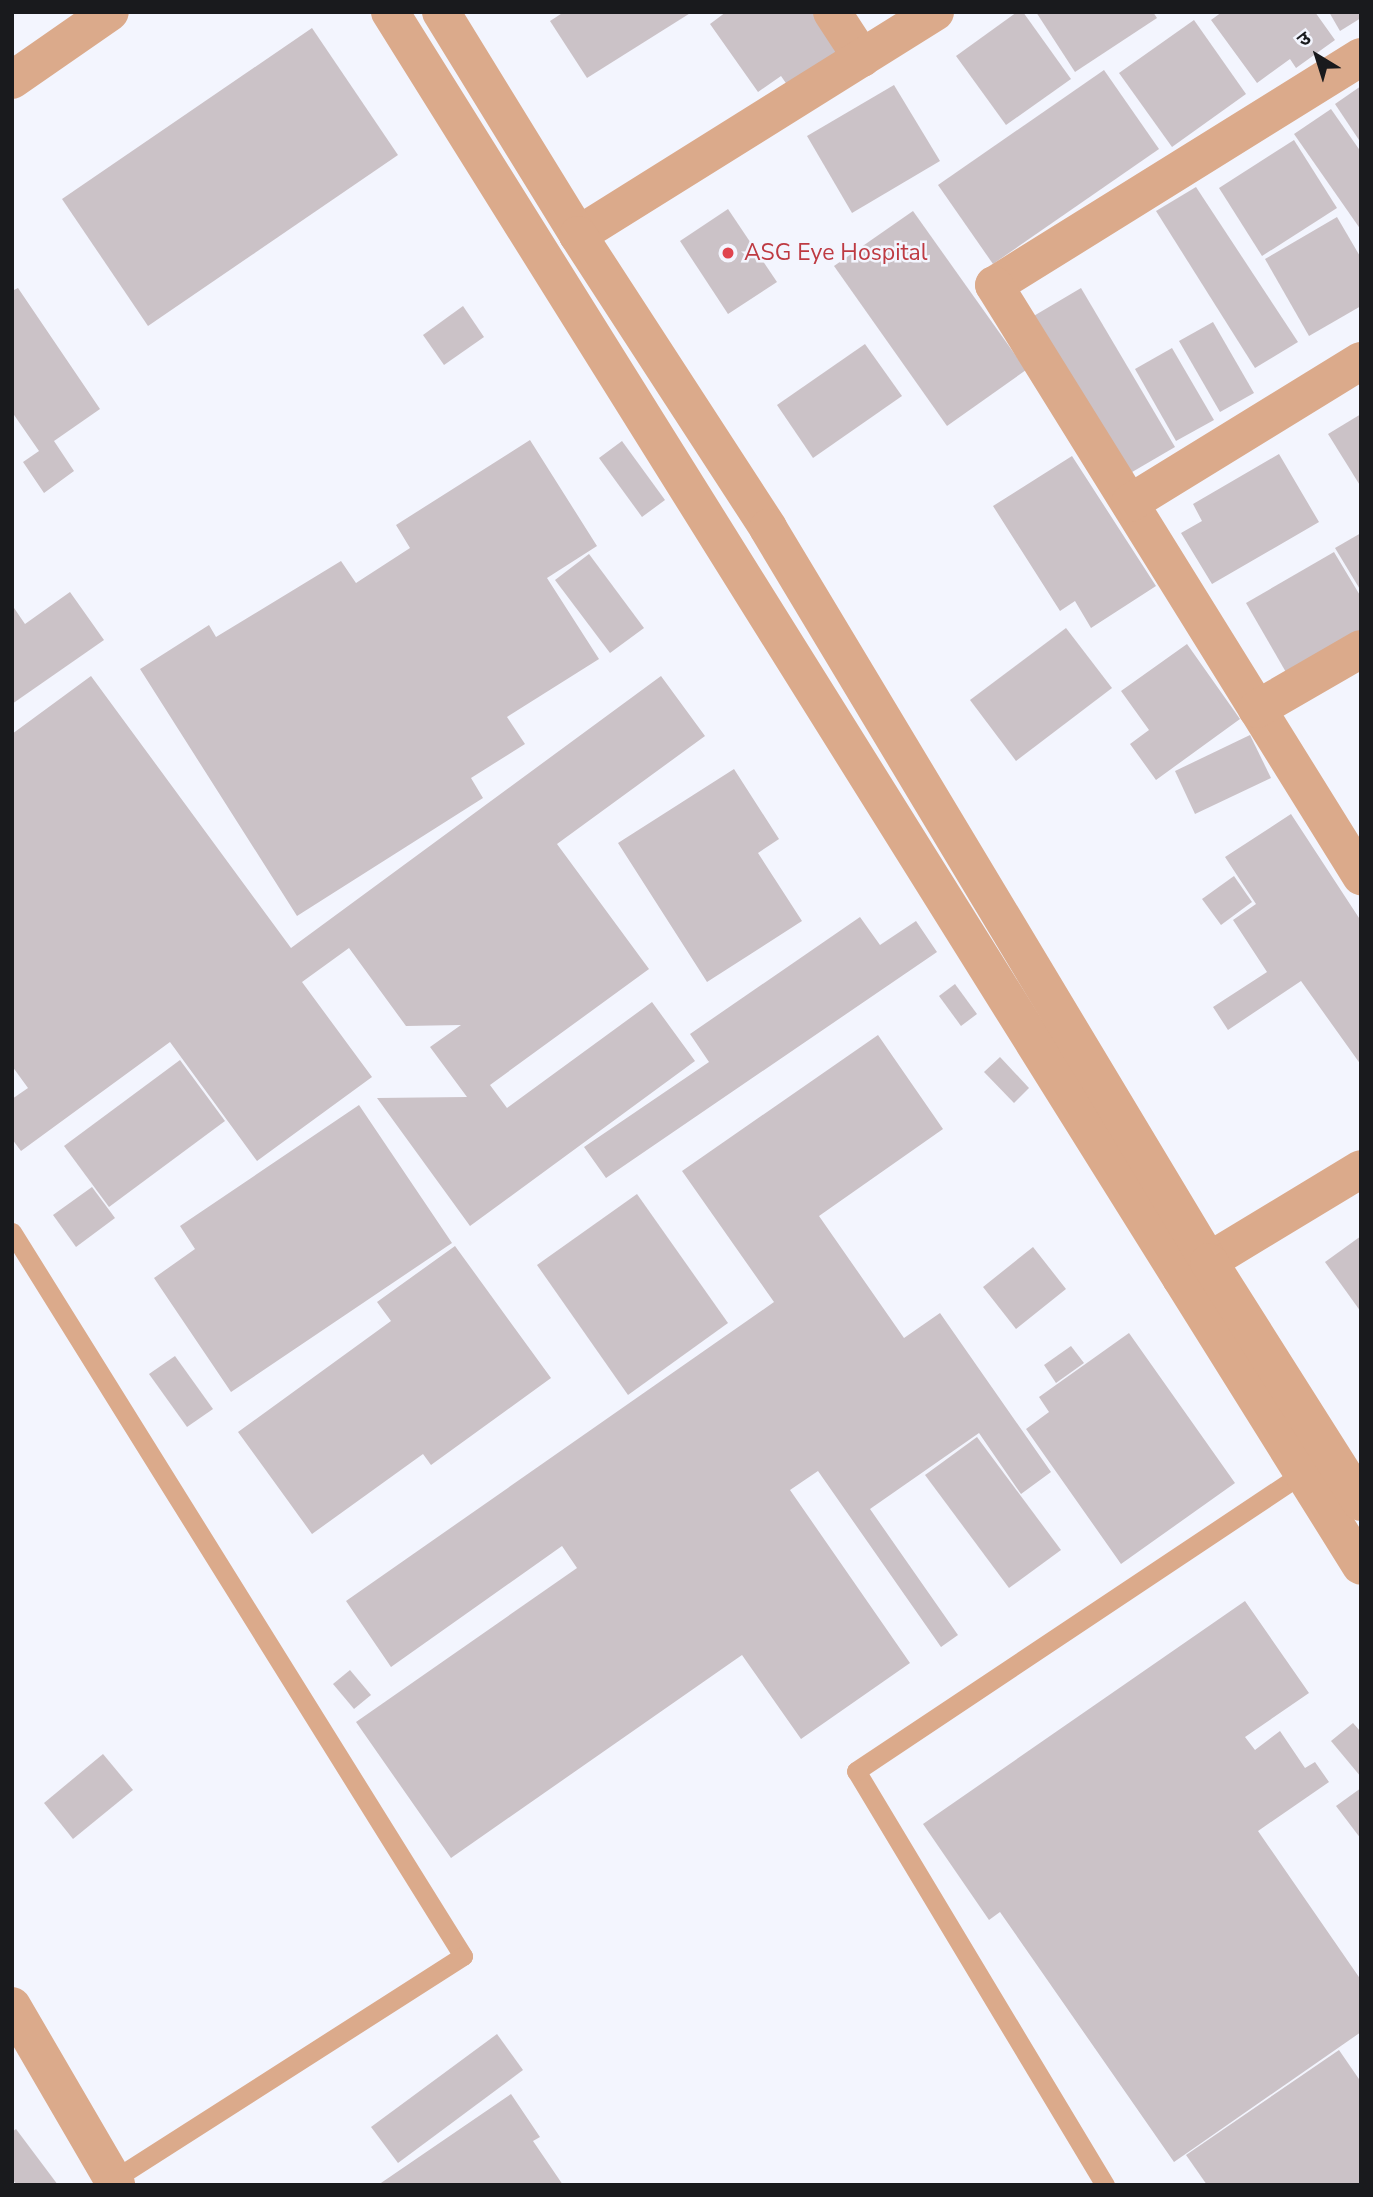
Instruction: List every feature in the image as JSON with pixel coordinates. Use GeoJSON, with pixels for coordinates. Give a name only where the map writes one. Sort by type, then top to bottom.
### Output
{"type":"FeatureCollection","features":[{"type":"Feature","properties":{"kind":"street"},"geometry":{"type":"LineString","coordinates":[[12,80],[110,12]]}},
{"type":"Feature","properties":{"kind":"street"},"geometry":{"type":"LineString","coordinates":[[390,12],[1195,1270],[1361,1503]]}},
{"type":"Feature","properties":{"kind":"street"},"geometry":{"type":"LineString","coordinates":[[441,12],[578,235],[768,528],[1195,1270],[1303,1473],[1361,1566]]}},
{"type":"Feature","properties":{"kind":"street"},"geometry":{"type":"LineString","coordinates":[[832,12],[862,58]]}},
{"type":"Feature","properties":{"kind":"street"},"geometry":{"type":"LineString","coordinates":[[578,235],[935,12]]}},
{"type":"Feature","properties":{"kind":"street"},"geometry":{"type":"LineString","coordinates":[[1361,57],[994,285],[1361,876]]}},
{"type":"Feature","properties":{"kind":"street"},"geometry":{"type":"LineString","coordinates":[[1130,503],[1361,361]]}},
{"type":"Feature","properties":{"kind":"street"},"geometry":{"type":"LineString","coordinates":[[1257,709],[1361,649]]}},
{"type":"Feature","properties":{"kind":"street"},"geometry":{"type":"LineString","coordinates":[[1195,1270],[1361,1169]]}},
{"type":"Feature","properties":{"kind":"street"},"geometry":{"type":"LineString","coordinates":[[12,2006],[111,2183]]}},
{"type":"Feature","properties":{"kind":"lane"},"geometry":{"type":"LineString","coordinates":[[12,1232],[463,1956],[111,2183]]}},
{"type":"Feature","properties":{"kind":"lane"},"geometry":{"type":"LineString","coordinates":[[1105,2185],[856,1771],[1303,1473]]}},
{"type":"Feature","properties":{"kind":"building"},"geometry":{"type":"Polygon","coordinates":[[[564,12],[692,12],[587,78],[550,21],[564,12]]]}},
{"type":"Feature","properties":{"kind":"building"},"geometry":{"type":"Polygon","coordinates":[[[726,12],[818,12],[845,50],[790,89],[781,76],[758,92],[710,24],[726,12]]]}},
{"type":"Feature","properties":{"kind":"building"},"geometry":{"type":"Polygon","coordinates":[[[1017,12],[1023,12],[1071,79],[1006,125],[956,56],[1017,12]]]}},
{"type":"Feature","properties":{"kind":"building"},"geometry":{"type":"Polygon","coordinates":[[[1036,12],[1153,12],[1157,18],[1075,72],[1036,12]]]}},
{"type":"Feature","properties":{"kind":"building"},"geometry":{"type":"Polygon","coordinates":[[[1222,12],[1315,12],[1335,40],[1296,68],[1290,59],[1257,83],[1211,20],[1222,12]]]}},
{"type":"Feature","properties":{"kind":"building"},"geometry":{"type":"Polygon","coordinates":[[[1329,12],[1361,12],[1361,18],[1340,31],[1329,12]]]}},
{"type":"Feature","properties":{"kind":"building"},"geometry":{"type":"Polygon","coordinates":[[[1194,20],[1246,94],[1172,147],[1119,73],[1194,20]]]}},
{"type":"Feature","properties":{"kind":"building"},"geometry":{"type":"Polygon","coordinates":[[[312,28],[398,155],[148,326],[62,199],[312,28]]]}},
{"type":"Feature","properties":{"kind":"building"},"geometry":{"type":"Polygon","coordinates":[[[1104,70],[1159,149],[993,264],[938,185],[1104,70]]]}},
{"type":"Feature","properties":{"kind":"building"},"geometry":{"type":"Polygon","coordinates":[[[894,85],[940,161],[852,213],[807,136],[894,85]]]}},
{"type":"Feature","properties":{"kind":"building"},"geometry":{"type":"Polygon","coordinates":[[[1361,86],[1361,143],[1335,104],[1361,86]]]}},
{"type":"Feature","properties":{"kind":"building"},"geometry":{"type":"Polygon","coordinates":[[[1331,109],[1361,152],[1361,230],[1294,134],[1331,109]]]}},
{"type":"Feature","properties":{"kind":"building"},"geometry":{"type":"Polygon","coordinates":[[[1294,140],[1337,208],[1262,256],[1219,188],[1294,140]]]}},
{"type":"Feature","properties":{"kind":"building"},"geometry":{"type":"Polygon","coordinates":[[[1196,187],[1298,342],[1255,368],[1156,211],[1196,187]]]}},
{"type":"Feature","properties":{"kind":"building"},"geometry":{"type":"Polygon","coordinates":[[[728,209],[777,282],[728,314],[680,241],[728,209]]]}},
{"type":"Feature","properties":{"kind":"building"},"geometry":{"type":"Polygon","coordinates":[[[913,211],[1026,370],[947,426],[834,266],[913,211]]]}},
{"type":"Feature","properties":{"kind":"building"},"geometry":{"type":"Polygon","coordinates":[[[1337,217],[1361,258],[1361,306],[1309,336],[1265,259],[1337,217]]]}},
{"type":"Feature","properties":{"kind":"building"},"geometry":{"type":"Polygon","coordinates":[[[18,288],[100,409],[54,441],[74,471],[44,493],[23,462],[39,451],[12,412],[12,291],[18,288]]]}},
{"type":"Feature","properties":{"kind":"building"},"geometry":{"type":"Polygon","coordinates":[[[1081,288],[1175,447],[1127,475],[1032,317],[1081,288]]]}},
{"type":"Feature","properties":{"kind":"building"},"geometry":{"type":"Polygon","coordinates":[[[463,306],[484,337],[444,365],[423,335],[463,306]]]}},
{"type":"Feature","properties":{"kind":"building"},"geometry":{"type":"Polygon","coordinates":[[[1213,322],[1254,393],[1220,412],[1179,341],[1213,322]]]}},
{"type":"Feature","properties":{"kind":"building"},"geometry":{"type":"Polygon","coordinates":[[[865,344],[902,396],[813,458],[777,405],[865,344]]]}},
{"type":"Feature","properties":{"kind":"building"},"geometry":{"type":"Polygon","coordinates":[[[1172,348],[1214,420],[1176,441],[1135,369],[1172,348]]]}},
{"type":"Feature","properties":{"kind":"building"},"geometry":{"type":"Polygon","coordinates":[[[1361,414],[1361,487],[1328,434],[1361,414]]]}},
{"type":"Feature","properties":{"kind":"building"},"geometry":{"type":"Polygon","coordinates":[[[530,440],[597,546],[547,578],[599,659],[507,717],[525,744],[471,778],[483,798],[297,916],[140,669],[209,625],[216,637],[341,561],[356,583],[410,548],[396,525],[530,440]]]}},
{"type":"Feature","properties":{"kind":"building"},"geometry":{"type":"Polygon","coordinates":[[[622,441],[665,500],[642,517],[599,458],[622,441]]]}},
{"type":"Feature","properties":{"kind":"building"},"geometry":{"type":"Polygon","coordinates":[[[1279,454],[1319,522],[1212,584],[1181,533],[1202,521],[1193,504],[1279,454]]]}},
{"type":"Feature","properties":{"kind":"building"},"geometry":{"type":"Polygon","coordinates":[[[1072,456],[1156,586],[1091,628],[1075,601],[1060,611],[993,506],[1072,456]]]}},
{"type":"Feature","properties":{"kind":"building"},"geometry":{"type":"Polygon","coordinates":[[[1361,533],[1361,591],[1335,548],[1361,533]]]}},
{"type":"Feature","properties":{"kind":"building"},"geometry":{"type":"Polygon","coordinates":[[[1334,552],[1361,597],[1361,631],[1287,674],[1246,603],[1334,552]]]}},
{"type":"Feature","properties":{"kind":"building"},"geometry":{"type":"Polygon","coordinates":[[[589,554],[644,628],[610,653],[555,580],[589,554]]]}},
{"type":"Feature","properties":{"kind":"building"},"geometry":{"type":"Polygon","coordinates":[[[70,592],[104,640],[12,704],[12,605],[25,624],[70,592]]]}},
{"type":"Feature","properties":{"kind":"building"},"geometry":{"type":"Polygon","coordinates":[[[1066,628],[1112,688],[1016,761],[970,700],[1066,628]]]}},
{"type":"Feature","properties":{"kind":"building"},"geometry":{"type":"Polygon","coordinates":[[[1187,644],[1240,719],[1156,780],[1130,744],[1149,730],[1121,691],[1187,644]]]}},
{"type":"Feature","properties":{"kind":"building"},"geometry":{"type":"Polygon","coordinates":[[[91,676],[291,948],[661,676],[705,736],[557,844],[649,969],[490,1085],[507,1108],[652,1002],[695,1061],[470,1226],[377,1098],[467,1097],[430,1047],[461,1025],[406,1026],[349,948],[302,982],[372,1077],[257,1161],[170,1042],[21,1151],[12,1139],[12,1099],[28,1088],[12,1066],[12,734],[91,676]]]}},
{"type":"Feature","properties":{"kind":"building"},"geometry":{"type":"Polygon","coordinates":[[[1250,735],[1271,778],[1195,814],[1175,771],[1250,735]]]}},
{"type":"Feature","properties":{"kind":"building"},"geometry":{"type":"Polygon","coordinates":[[[734,769],[779,839],[758,853],[802,921],[707,982],[618,843],[734,769]]]}},
{"type":"Feature","properties":{"kind":"building"},"geometry":{"type":"Polygon","coordinates":[[[1291,814],[1361,921],[1361,1065],[1301,981],[1228,1030],[1213,1007],[1267,972],[1233,920],[1256,904],[1225,857],[1291,814]]]}},
{"type":"Feature","properties":{"kind":"building"},"geometry":{"type":"Polygon","coordinates":[[[1234,876],[1252,902],[1221,925],[1202,899],[1234,876]]]}},
{"type":"Feature","properties":{"kind":"building"},"geometry":{"type":"Polygon","coordinates":[[[860,917],[880,945],[916,921],[937,952],[606,1178],[584,1147],[709,1062],[690,1034],[860,917]]]}},
{"type":"Feature","properties":{"kind":"building"},"geometry":{"type":"Polygon","coordinates":[[[955,984],[977,1014],[961,1026],[939,996],[955,984]]]}},
{"type":"Feature","properties":{"kind":"building"},"geometry":{"type":"Polygon","coordinates":[[[878,1035],[943,1129],[819,1216],[904,1338],[940,1313],[1051,1472],[1021,1494],[979,1433],[870,1509],[958,1635],[941,1647],[818,1471],[790,1490],[910,1663],[801,1739],[742,1655],[451,1858],[356,1722],[577,1568],[562,1546],[391,1667],[346,1601],[774,1302],[682,1171],[878,1035]]]}},
{"type":"Feature","properties":{"kind":"building"},"geometry":{"type":"Polygon","coordinates":[[[1000,1057],[1029,1088],[1014,1103],[984,1072],[1000,1057]]]}},
{"type":"Feature","properties":{"kind":"building"},"geometry":{"type":"Polygon","coordinates":[[[180,1060],[225,1121],[109,1207],[64,1146],[180,1060]]]}},
{"type":"Feature","properties":{"kind":"building"},"geometry":{"type":"Polygon","coordinates":[[[359,1105],[452,1243],[231,1392],[154,1278],[195,1249],[180,1226],[359,1105]]]}},
{"type":"Feature","properties":{"kind":"building"},"geometry":{"type":"Polygon","coordinates":[[[92,1187],[115,1218],[76,1247],[53,1215],[92,1187]]]}},
{"type":"Feature","properties":{"kind":"building"},"geometry":{"type":"Polygon","coordinates":[[[637,1194],[728,1323],[628,1395],[537,1265],[637,1194]]]}},
{"type":"Feature","properties":{"kind":"building"},"geometry":{"type":"Polygon","coordinates":[[[1361,1236],[1361,1312],[1325,1262],[1361,1236]]]}},
{"type":"Feature","properties":{"kind":"building"},"geometry":{"type":"Polygon","coordinates":[[[455,1246],[551,1378],[431,1465],[423,1454],[312,1534],[238,1432],[391,1321],[377,1302],[455,1246]]]}},
{"type":"Feature","properties":{"kind":"building"},"geometry":{"type":"Polygon","coordinates":[[[1033,1247],[1066,1289],[1016,1329],[983,1287],[1033,1247]]]}},
{"type":"Feature","properties":{"kind":"building"},"geometry":{"type":"Polygon","coordinates":[[[1129,1333],[1235,1483],[1121,1564],[1026,1429],[1049,1412],[1039,1397],[1129,1333]]]}},
{"type":"Feature","properties":{"kind":"building"},"geometry":{"type":"Polygon","coordinates":[[[1071,1346],[1084,1363],[1056,1383],[1044,1365],[1071,1346]]]}},
{"type":"Feature","properties":{"kind":"building"},"geometry":{"type":"Polygon","coordinates":[[[175,1356],[213,1409],[187,1427],[149,1374],[175,1356]]]}},
{"type":"Feature","properties":{"kind":"building"},"geometry":{"type":"Polygon","coordinates":[[[977,1437],[1061,1550],[1009,1588],[925,1475],[977,1437]]]}},
{"type":"Feature","properties":{"kind":"building"},"geometry":{"type":"Polygon","coordinates":[[[1245,1601],[1309,1693],[1245,1737],[1255,1750],[1280,1731],[1305,1768],[1315,1762],[1329,1782],[1258,1831],[1361,1980],[1361,2032],[1174,2162],[1000,1912],[989,1920],[923,1824],[1245,1601]]]}},
{"type":"Feature","properties":{"kind":"building"},"geometry":{"type":"Polygon","coordinates":[[[350,1670],[371,1695],[354,1709],[333,1684],[350,1670]]]}},
{"type":"Feature","properties":{"kind":"building"},"geometry":{"type":"Polygon","coordinates":[[[1353,1723],[1361,1732],[1361,1777],[1331,1741],[1353,1723]]]}},
{"type":"Feature","properties":{"kind":"building"},"geometry":{"type":"Polygon","coordinates":[[[103,1754],[133,1790],[73,1839],[44,1803],[103,1754]]]}},
{"type":"Feature","properties":{"kind":"building"},"geometry":{"type":"Polygon","coordinates":[[[1361,1788],[1361,1839],[1336,1806],[1361,1788]]]}},
{"type":"Feature","properties":{"kind":"building"},"geometry":{"type":"Polygon","coordinates":[[[497,2034],[523,2070],[398,2163],[371,2127],[497,2034]]]}},
{"type":"Feature","properties":{"kind":"building"},"geometry":{"type":"Polygon","coordinates":[[[1339,2050],[1361,2082],[1361,2185],[1207,2185],[1186,2155],[1339,2050]]]}},
{"type":"Feature","properties":{"kind":"building"},"geometry":{"type":"Polygon","coordinates":[[[511,2094],[540,2137],[533,2141],[563,2185],[378,2185],[511,2094]]]}},
{"type":"Feature","properties":{"kind":"building"},"geometry":{"type":"Polygon","coordinates":[[[16,2129],[58,2185],[17,2185],[12,2179],[12,2132],[16,2129]]]}},
{"type":"Feature","properties":{"kind":"place","name":"ASG Eye Hospital"},"geometry":{"type":"Point","coordinates":[728,253]}}]}
